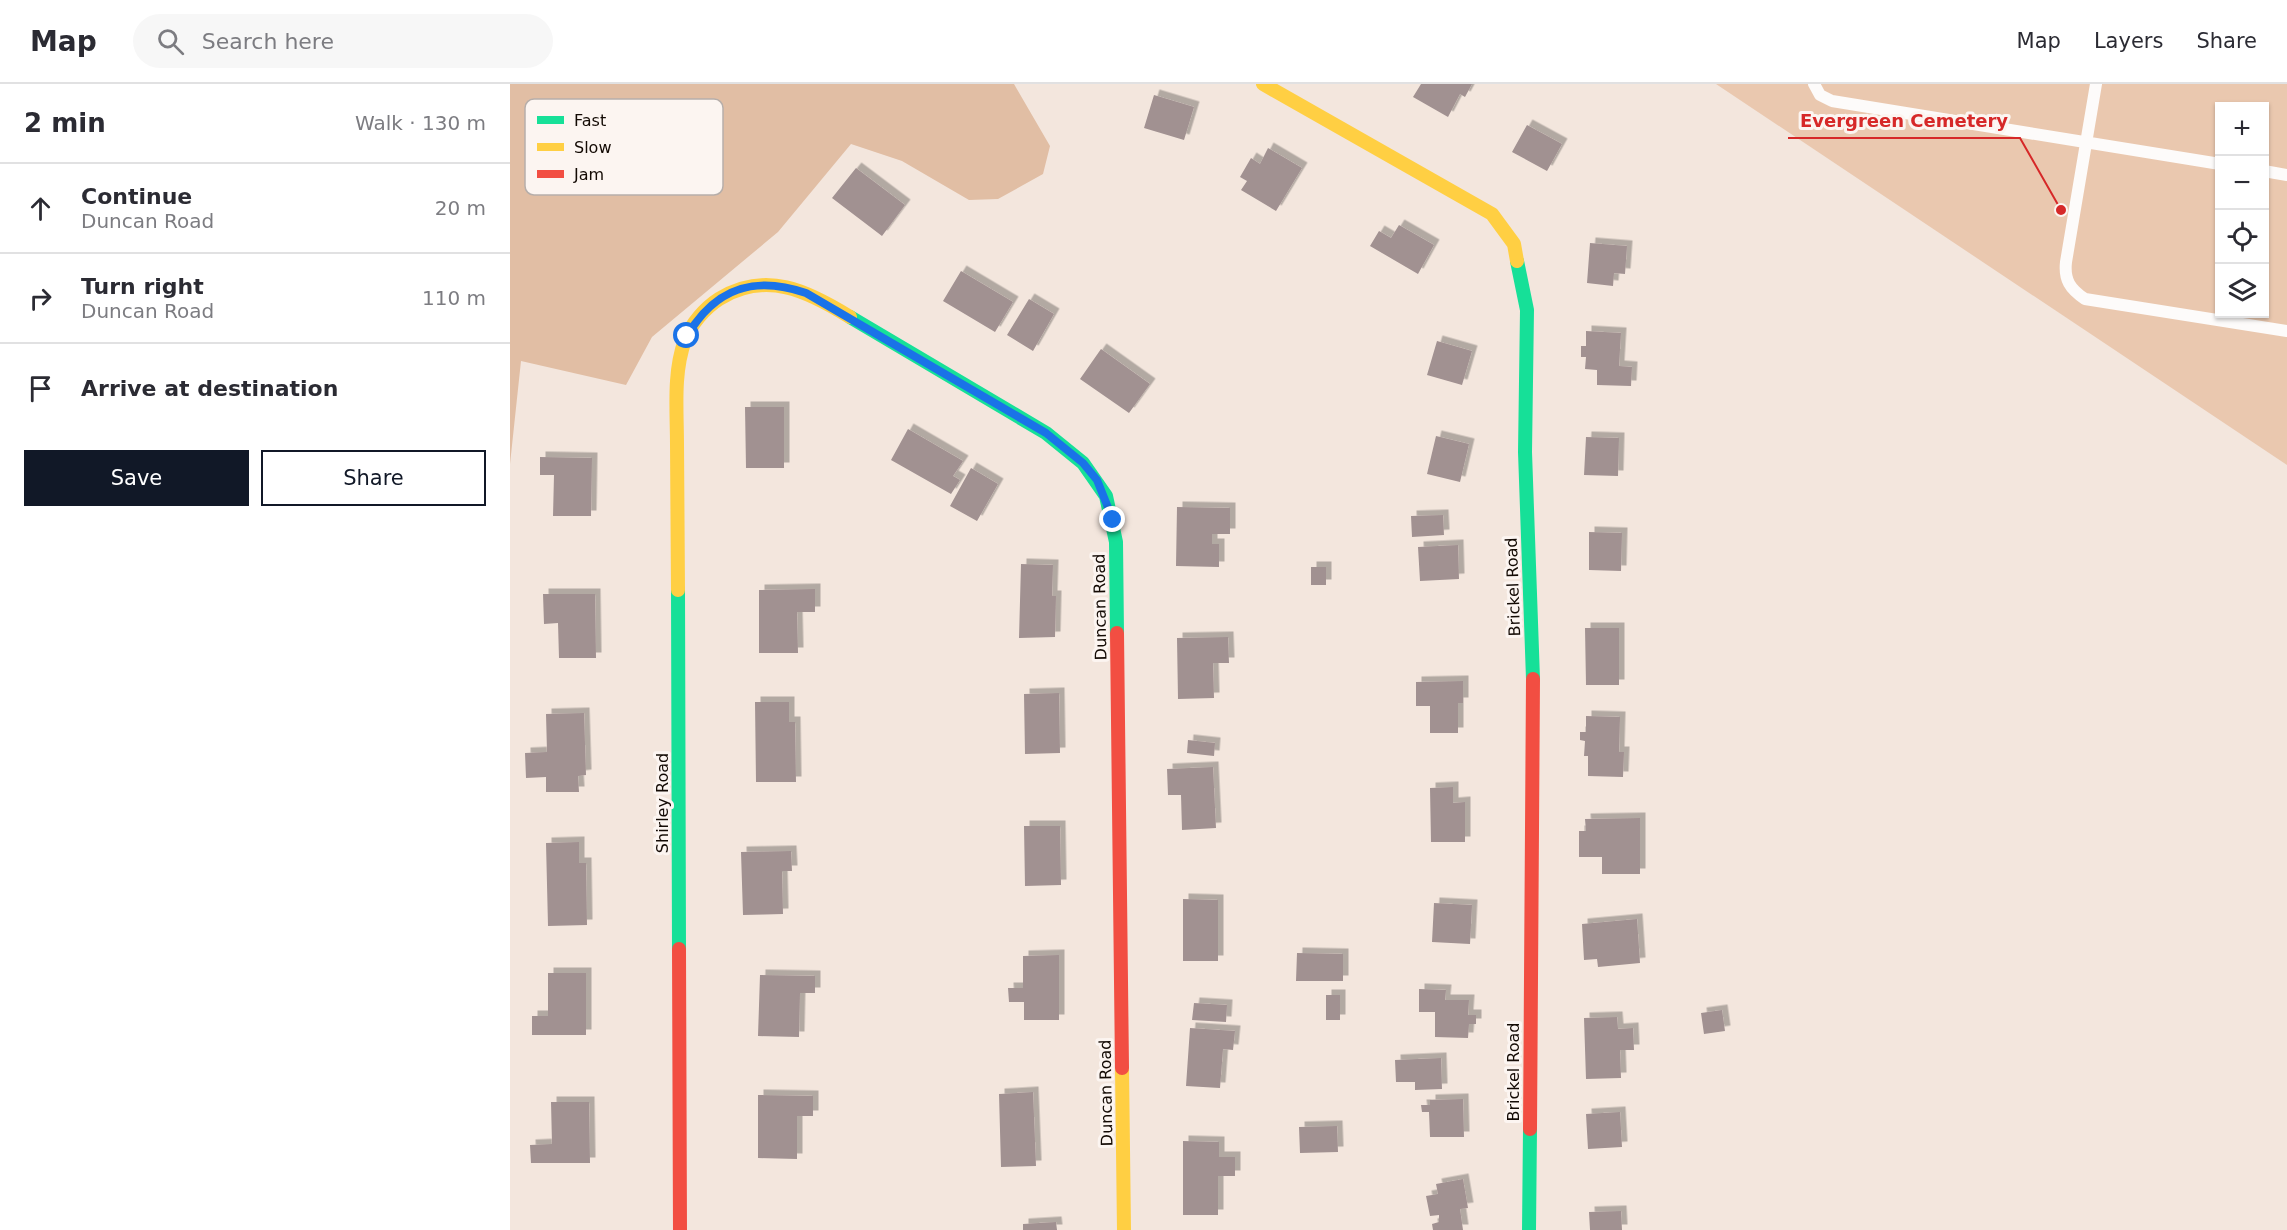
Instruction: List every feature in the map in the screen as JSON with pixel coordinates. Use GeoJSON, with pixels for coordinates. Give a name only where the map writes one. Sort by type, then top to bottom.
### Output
{"type":"FeatureCollection","features":[{"type":"Feature","properties":{"kind":"street","name":"Brickel Road"},"geometry":{"type":"LineString","coordinates":[[1263,84],[1492,214],[1514,244],[1520,264],[1527,310],[1525,452],[1533,682],[1528,1230]]}},
{"type":"Feature","properties":{"kind":"street","name":"Duncan Road"},"geometry":{"type":"LineString","coordinates":[[677,376],[687,336],[706,309],[737,289],[770,283],[785,285],[827,303],[1046,433],[1083,463],[1106,496],[1116,542],[1124,1230]]}},
{"type":"Feature","properties":{"kind":"street","name":"Shirley Road"},"geometry":{"type":"LineString","coordinates":[[677,376],[680,1230]]}},
{"type":"Feature","properties":{"kind":"lane"},"geometry":{"type":"LineString","coordinates":[[1814,84],[1820,95],[1832,101],[2215,163]]}},
{"type":"Feature","properties":{"kind":"lane"},"geometry":{"type":"LineString","coordinates":[[2096,84],[2064,275],[2072,290],[2085,299],[2287,331]]}},
{"type":"Feature","properties":{"kind":"lane"},"geometry":{"type":"LineString","coordinates":[[2269,172],[2287,175]]}},
{"type":"Feature","properties":{"kind":"shaded area"},"geometry":{"type":"Polygon","coordinates":[[[510,84],[1014,84],[1050,146],[1043,174],[998,199],[969,200],[902,161],[851,144],[778,232],[652,337],[626,385],[521,361],[510,464],[510,84]]]}},
{"type":"Feature","properties":{"kind":"shaded area"},"geometry":{"type":"Polygon","coordinates":[[[1716,84],[2287,84],[2287,465],[1716,84]]]}},
{"type":"Feature","properties":{"kind":"building"},"geometry":{"type":"Polygon","coordinates":[[[1421,84],[1472,84],[1465,97],[1460,94],[1448,117],[1413,97],[1421,84]]]}},
{"type":"Feature","properties":{"kind":"building"},"geometry":{"type":"Polygon","coordinates":[[[1154,95],[1194,107],[1184,140],[1144,128],[1154,95]]]}},
{"type":"Feature","properties":{"kind":"building"},"geometry":{"type":"Polygon","coordinates":[[[1527,125],[1562,144],[1547,171],[1512,152],[1527,125]]]}},
{"type":"Feature","properties":{"kind":"building"},"geometry":{"type":"Polygon","coordinates":[[[1268,148],[1302,168],[1276,211],[1241,190],[1247,181],[1240,177],[1251,158],[1260,164],[1268,148]]]}},
{"type":"Feature","properties":{"kind":"building"},"geometry":{"type":"Polygon","coordinates":[[[856,168],[905,205],[882,236],[832,198],[856,168]]]}},
{"type":"Feature","properties":{"kind":"building"},"geometry":{"type":"Polygon","coordinates":[[[1399,225],[1434,245],[1418,274],[1370,246],[1379,231],[1391,238],[1399,225]]]}},
{"type":"Feature","properties":{"kind":"building"},"geometry":{"type":"Polygon","coordinates":[[[1590,243],[1627,246],[1625,274],[1614,273],[1613,286],[1587,283],[1590,243]]]}},
{"type":"Feature","properties":{"kind":"building"},"geometry":{"type":"Polygon","coordinates":[[[961,271],[1013,302],[995,332],[943,301],[961,271]]]}},
{"type":"Feature","properties":{"kind":"building"},"geometry":{"type":"Polygon","coordinates":[[[1029,299],[1054,314],[1033,351],[1007,335],[1029,299]]]}},
{"type":"Feature","properties":{"kind":"building"},"geometry":{"type":"Polygon","coordinates":[[[1586,331],[1621,333],[1619,366],[1632,367],[1631,386],[1597,385],[1597,370],[1585,369],[1586,357],[1581,357],[1581,346],[1586,346],[1586,331]]]}},
{"type":"Feature","properties":{"kind":"building"},"geometry":{"type":"Polygon","coordinates":[[[1437,341],[1472,351],[1462,385],[1427,375],[1437,341]]]}},
{"type":"Feature","properties":{"kind":"building"},"geometry":{"type":"Polygon","coordinates":[[[1101,349],[1150,384],[1129,413],[1080,379],[1101,349]]]}},
{"type":"Feature","properties":{"kind":"building"},"geometry":{"type":"Polygon","coordinates":[[[745,407],[784,407],[784,468],[746,468],[745,407]]]}},
{"type":"Feature","properties":{"kind":"building"},"geometry":{"type":"Polygon","coordinates":[[[908,429],[963,461],[953,476],[960,480],[951,494],[891,460],[908,429]]]}},
{"type":"Feature","properties":{"kind":"building"},"geometry":{"type":"Polygon","coordinates":[[[1436,436],[1469,444],[1460,482],[1427,474],[1436,436]]]}},
{"type":"Feature","properties":{"kind":"building"},"geometry":{"type":"Polygon","coordinates":[[[1586,437],[1619,438],[1618,476],[1584,475],[1586,437]]]}},
{"type":"Feature","properties":{"kind":"building"},"geometry":{"type":"Polygon","coordinates":[[[540,457],[592,458],[591,516],[553,516],[554,475],[540,475],[540,457]]]}},
{"type":"Feature","properties":{"kind":"building"},"geometry":{"type":"Polygon","coordinates":[[[971,468],[998,484],[977,521],[950,506],[971,468]]]}},
{"type":"Feature","properties":{"kind":"building"},"geometry":{"type":"Polygon","coordinates":[[[1177,507],[1230,508],[1230,534],[1212,534],[1212,544],[1219,544],[1219,567],[1176,566],[1177,507]]]}},
{"type":"Feature","properties":{"kind":"building"},"geometry":{"type":"Polygon","coordinates":[[[1443,515],[1444,535],[1412,537],[1411,516],[1443,515]]]}},
{"type":"Feature","properties":{"kind":"building"},"geometry":{"type":"Polygon","coordinates":[[[1589,532],[1622,533],[1621,571],[1589,570],[1589,532]]]}},
{"type":"Feature","properties":{"kind":"building"},"geometry":{"type":"Polygon","coordinates":[[[1458,545],[1459,579],[1420,581],[1418,547],[1458,545]]]}},
{"type":"Feature","properties":{"kind":"building"},"geometry":{"type":"Polygon","coordinates":[[[1021,564],[1053,565],[1052,596],[1056,596],[1055,637],[1019,638],[1021,564]]]}},
{"type":"Feature","properties":{"kind":"building"},"geometry":{"type":"Polygon","coordinates":[[[1311,567],[1326,567],[1326,585],[1311,585],[1311,567]]]}},
{"type":"Feature","properties":{"kind":"building"},"geometry":{"type":"Polygon","coordinates":[[[815,589],[815,612],[797,612],[798,653],[759,653],[759,590],[815,589]]]}},
{"type":"Feature","properties":{"kind":"building"},"geometry":{"type":"Polygon","coordinates":[[[543,594],[595,594],[596,658],[559,658],[558,623],[544,624],[543,594]]]}},
{"type":"Feature","properties":{"kind":"building"},"geometry":{"type":"Polygon","coordinates":[[[1585,628],[1619,628],[1619,685],[1586,685],[1585,628]]]}},
{"type":"Feature","properties":{"kind":"building"},"geometry":{"type":"Polygon","coordinates":[[[1228,637],[1229,663],[1213,663],[1214,698],[1178,699],[1177,638],[1228,637]]]}},
{"type":"Feature","properties":{"kind":"building"},"geometry":{"type":"Polygon","coordinates":[[[1463,681],[1463,703],[1458,703],[1458,733],[1430,733],[1430,706],[1416,706],[1416,682],[1463,681]]]}},
{"type":"Feature","properties":{"kind":"building"},"geometry":{"type":"Polygon","coordinates":[[[1059,693],[1060,753],[1025,754],[1024,694],[1059,693]]]}},
{"type":"Feature","properties":{"kind":"building"},"geometry":{"type":"Polygon","coordinates":[[[755,702],[789,702],[789,722],[795,722],[796,782],[756,782],[755,702]]]}},
{"type":"Feature","properties":{"kind":"building"},"geometry":{"type":"Polygon","coordinates":[[[584,713],[586,775],[578,776],[579,792],[546,792],[546,777],[526,778],[525,753],[547,752],[546,714],[584,713]]]}},
{"type":"Feature","properties":{"kind":"building"},"geometry":{"type":"Polygon","coordinates":[[[1586,716],[1620,717],[1619,752],[1624,752],[1623,777],[1588,776],[1588,756],[1584,756],[1585,741],[1580,740],[1580,732],[1586,732],[1586,716]]]}},
{"type":"Feature","properties":{"kind":"building"},"geometry":{"type":"Polygon","coordinates":[[[1188,740],[1215,743],[1214,756],[1187,753],[1188,740]]]}},
{"type":"Feature","properties":{"kind":"building"},"geometry":{"type":"Polygon","coordinates":[[[1213,767],[1216,828],[1182,830],[1181,795],[1168,795],[1167,769],[1213,767]]]}},
{"type":"Feature","properties":{"kind":"building"},"geometry":{"type":"Polygon","coordinates":[[[1453,787],[1453,803],[1465,802],[1465,842],[1431,842],[1430,788],[1453,787]]]}},
{"type":"Feature","properties":{"kind":"building"},"geometry":{"type":"Polygon","coordinates":[[[1640,818],[1640,874],[1602,874],[1602,857],[1579,857],[1579,831],[1586,831],[1585,819],[1640,818]]]}},
{"type":"Feature","properties":{"kind":"building"},"geometry":{"type":"Polygon","coordinates":[[[1024,826],[1060,826],[1061,885],[1025,886],[1024,826]]]}},
{"type":"Feature","properties":{"kind":"building"},"geometry":{"type":"Polygon","coordinates":[[[579,842],[579,863],[586,863],[587,925],[548,926],[546,843],[579,842]]]}},
{"type":"Feature","properties":{"kind":"building"},"geometry":{"type":"Polygon","coordinates":[[[791,851],[792,871],[782,871],[783,914],[743,915],[741,852],[791,851]]]}},
{"type":"Feature","properties":{"kind":"building"},"geometry":{"type":"Polygon","coordinates":[[[1183,899],[1218,900],[1218,961],[1183,961],[1183,899]]]}},
{"type":"Feature","properties":{"kind":"building"},"geometry":{"type":"Polygon","coordinates":[[[1434,903],[1472,905],[1470,944],[1432,942],[1434,903]]]}},
{"type":"Feature","properties":{"kind":"building"},"geometry":{"type":"Polygon","coordinates":[[[1637,919],[1640,963],[1598,967],[1597,959],[1584,960],[1582,924],[1637,919]]]}},
{"type":"Feature","properties":{"kind":"building"},"geometry":{"type":"Polygon","coordinates":[[[1297,953],[1343,954],[1343,981],[1296,981],[1297,953]]]}},
{"type":"Feature","properties":{"kind":"building"},"geometry":{"type":"Polygon","coordinates":[[[1059,955],[1059,1020],[1024,1020],[1024,1002],[1009,1002],[1008,988],[1023,988],[1023,956],[1059,955]]]}},
{"type":"Feature","properties":{"kind":"building"},"geometry":{"type":"Polygon","coordinates":[[[548,973],[586,973],[586,1035],[532,1035],[532,1016],[548,1016],[548,973]]]}},
{"type":"Feature","properties":{"kind":"building"},"geometry":{"type":"Polygon","coordinates":[[[760,975],[815,976],[815,993],[800,993],[799,1037],[758,1036],[760,975]]]}},
{"type":"Feature","properties":{"kind":"building"},"geometry":{"type":"Polygon","coordinates":[[[1419,989],[1446,990],[1445,1000],[1469,1000],[1468,1015],[1476,1015],[1476,1024],[1469,1024],[1468,1038],[1435,1037],[1435,1012],[1419,1012],[1419,989]]]}},
{"type":"Feature","properties":{"kind":"building"},"geometry":{"type":"Polygon","coordinates":[[[1326,995],[1340,995],[1340,1020],[1326,1020],[1326,995]]]}},
{"type":"Feature","properties":{"kind":"building"},"geometry":{"type":"Polygon","coordinates":[[[1194,1003],[1227,1005],[1226,1022],[1192,1020],[1194,1003]]]}},
{"type":"Feature","properties":{"kind":"building"},"geometry":{"type":"Polygon","coordinates":[[[1722,1010],[1725,1031],[1704,1034],[1701,1013],[1722,1010]]]}},
{"type":"Feature","properties":{"kind":"building"},"geometry":{"type":"Polygon","coordinates":[[[1617,1017],[1618,1029],[1633,1028],[1634,1050],[1620,1050],[1621,1078],[1586,1079],[1584,1018],[1617,1017]]]}},
{"type":"Feature","properties":{"kind":"building"},"geometry":{"type":"Polygon","coordinates":[[[1190,1028],[1235,1031],[1233,1050],[1223,1049],[1220,1088],[1186,1086],[1190,1028]]]}},
{"type":"Feature","properties":{"kind":"building"},"geometry":{"type":"Polygon","coordinates":[[[1441,1058],[1442,1089],[1415,1090],[1415,1082],[1396,1082],[1395,1060],[1441,1058]]]}},
{"type":"Feature","properties":{"kind":"building"},"geometry":{"type":"Polygon","coordinates":[[[1033,1092],[1036,1166],[1001,1167],[999,1094],[1033,1092]]]}},
{"type":"Feature","properties":{"kind":"building"},"geometry":{"type":"Polygon","coordinates":[[[758,1095],[813,1096],[813,1116],[797,1116],[797,1159],[758,1158],[758,1095]]]}},
{"type":"Feature","properties":{"kind":"building"},"geometry":{"type":"Polygon","coordinates":[[[1463,1099],[1464,1137],[1430,1137],[1429,1112],[1422,1112],[1421,1105],[1430,1105],[1430,1100],[1463,1099]]]}},
{"type":"Feature","properties":{"kind":"building"},"geometry":{"type":"Polygon","coordinates":[[[551,1102],[589,1102],[590,1163],[531,1163],[530,1145],[552,1144],[551,1102]]]}},
{"type":"Feature","properties":{"kind":"building"},"geometry":{"type":"Polygon","coordinates":[[[1620,1112],[1622,1147],[1588,1149],[1586,1114],[1620,1112]]]}},
{"type":"Feature","properties":{"kind":"building"},"geometry":{"type":"Polygon","coordinates":[[[1337,1126],[1338,1152],[1300,1153],[1299,1127],[1337,1126]]]}},
{"type":"Feature","properties":{"kind":"building"},"geometry":{"type":"Polygon","coordinates":[[[1183,1141],[1219,1142],[1219,1157],[1235,1157],[1235,1176],[1218,1176],[1218,1215],[1183,1215],[1183,1141]]]}},
{"type":"Feature","properties":{"kind":"building"},"geometry":{"type":"Polygon","coordinates":[[[1463,1179],[1468,1208],[1460,1209],[1463,1230],[1433,1230],[1432,1224],[1439,1222],[1439,1215],[1430,1216],[1426,1196],[1438,1194],[1436,1184],[1463,1179]]]}},
{"type":"Feature","properties":{"kind":"building"},"geometry":{"type":"Polygon","coordinates":[[[1621,1211],[1622,1230],[1590,1230],[1589,1212],[1621,1211]]]}},
{"type":"Feature","properties":{"kind":"building"},"geometry":{"type":"Polygon","coordinates":[[[1056,1222],[1057,1230],[1023,1230],[1023,1224],[1056,1222]]]}},
{"type":"Feature","properties":{"kind":"traffic: fast"},"geometry":{"type":"LineString","coordinates":[[1517,261],[1527,310],[1525,452],[1533,679]]}},
{"type":"Feature","properties":{"kind":"traffic: fast"},"geometry":{"type":"LineString","coordinates":[[850,317],[1046,433],[1083,463],[1106,496],[1116,542],[1117,633]]}},
{"type":"Feature","properties":{"kind":"traffic: fast"},"geometry":{"type":"LineString","coordinates":[[678,590],[679,949]]}},
{"type":"Feature","properties":{"kind":"traffic: fast"},"geometry":{"type":"LineString","coordinates":[[1529,1230],[1530,1129]]}},
{"type":"Feature","properties":{"kind":"traffic: slow"},"geometry":{"type":"LineString","coordinates":[[1263,84],[1492,214],[1514,244],[1517,261]]}},
{"type":"Feature","properties":{"kind":"traffic: slow"},"geometry":{"type":"LineString","coordinates":[[678,590],[676,392],[681,353],[691,328],[719,299],[736,290],[753,286],[770,285],[802,292],[850,317]]}},
{"type":"Feature","properties":{"kind":"traffic: slow"},"geometry":{"type":"LineString","coordinates":[[1122,1068],[1124,1230]]}},
{"type":"Feature","properties":{"kind":"traffic: jam"},"geometry":{"type":"LineString","coordinates":[[1117,633],[1122,1068]]}},
{"type":"Feature","properties":{"kind":"traffic: jam"},"geometry":{"type":"LineString","coordinates":[[1530,1129],[1533,679]]}},
{"type":"Feature","properties":{"kind":"traffic: jam"},"geometry":{"type":"LineString","coordinates":[[679,949],[680,1230]]}},
{"type":"Feature","properties":{"kind":"place","name":"Evergreen Cemetery"},"geometry":{"type":"Point","coordinates":[2061,210]}},
{"type":"Feature","properties":{"kind":"route"},"geometry":{"type":"LineString","coordinates":[[687,336],[706,309],[718,299],[737,289],[770,283],[785,285],[806,293],[827,303],[1046,433],[1083,463],[1097,480],[1106,496],[1113,520]]}}]}
